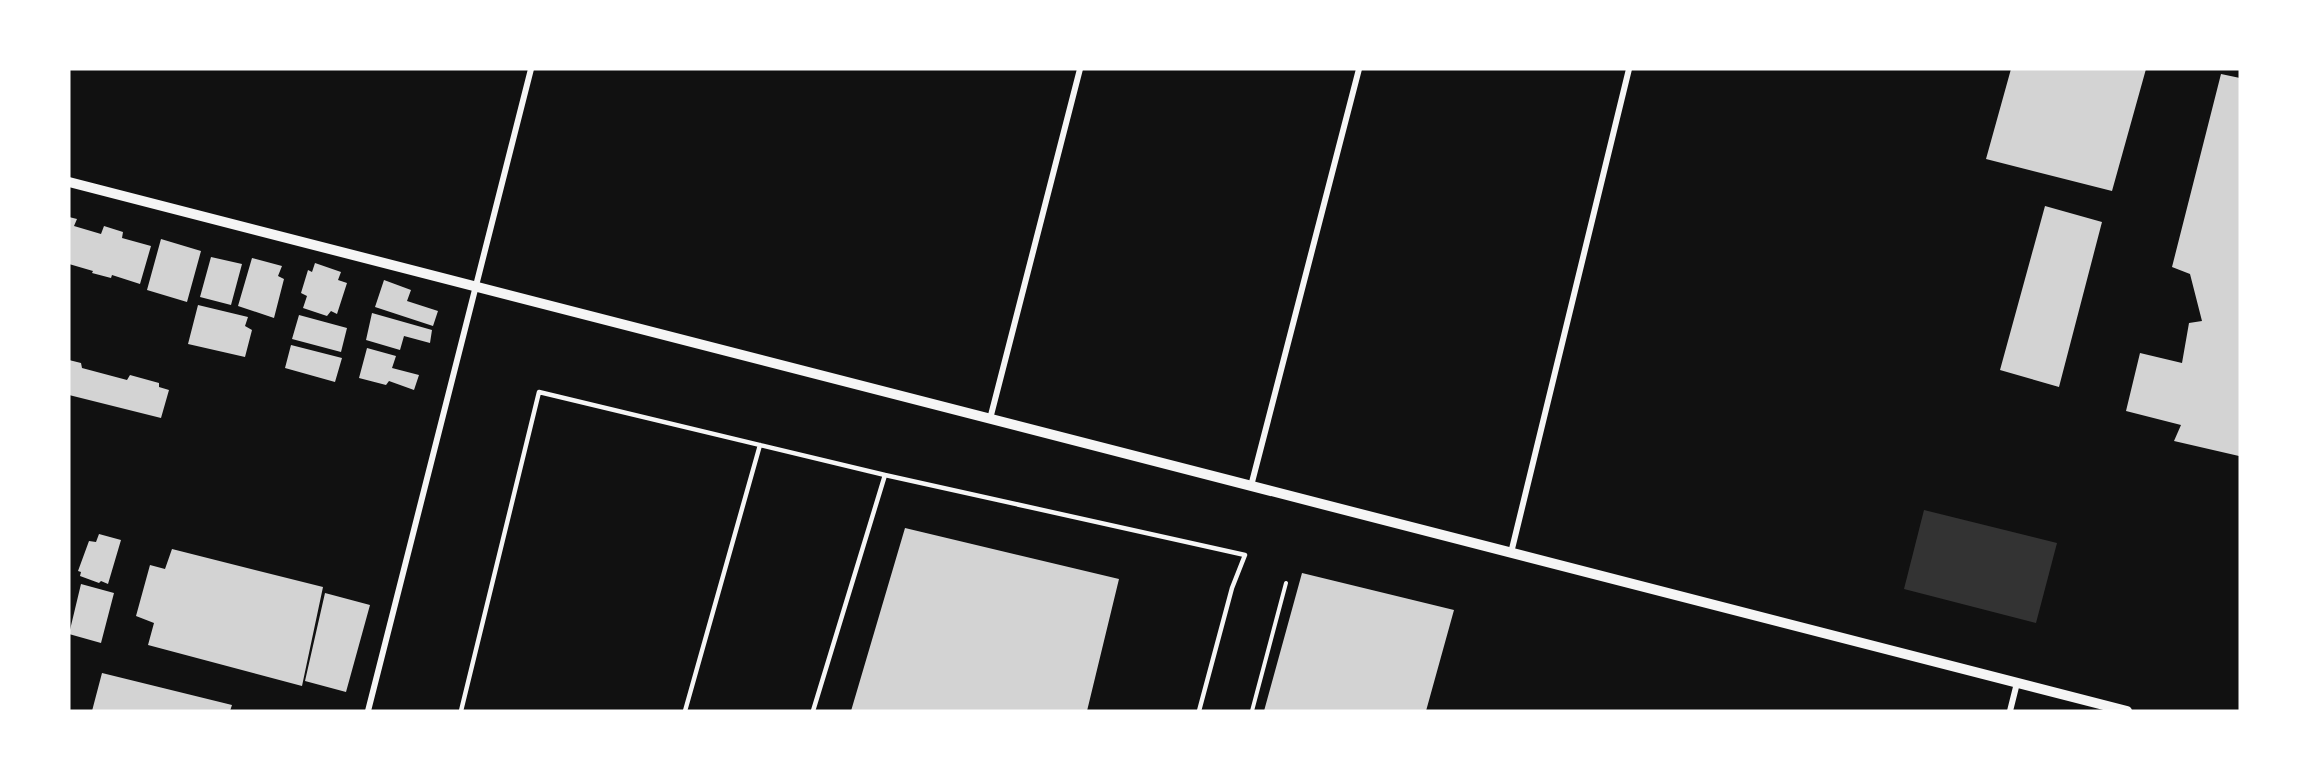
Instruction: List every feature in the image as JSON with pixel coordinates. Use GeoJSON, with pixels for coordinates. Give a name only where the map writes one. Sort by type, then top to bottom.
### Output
{"type":"FeatureCollection","features":[{"type":"Feature","properties":{"kind":"street"},"geometry":{"type":"LineString","coordinates":[[368,711],[531,69]]}},
{"type":"Feature","properties":{"kind":"street"},"geometry":{"type":"LineString","coordinates":[[990,419],[1080,69]]}},
{"type":"Feature","properties":{"kind":"street"},"geometry":{"type":"LineString","coordinates":[[1251,486],[1359,69]]}},
{"type":"Feature","properties":{"kind":"street"},"geometry":{"type":"LineString","coordinates":[[1511,553],[1629,69]]}},
{"type":"Feature","properties":{"kind":"street"},"geometry":{"type":"LineString","coordinates":[[69,182],[2127,711]]}},
{"type":"Feature","properties":{"kind":"street"},"geometry":{"type":"LineString","coordinates":[[2010,711],[2018,683]]}},
{"type":"Feature","properties":{"kind":"lane"},"geometry":{"type":"LineString","coordinates":[[461,711],[539,392],[885,475],[1245,555],[1232,588],[1199,711]]}},
{"type":"Feature","properties":{"kind":"lane"},"geometry":{"type":"LineString","coordinates":[[685,711],[760,445]]}},
{"type":"Feature","properties":{"kind":"lane"},"geometry":{"type":"LineString","coordinates":[[813,711],[885,475]]}},
{"type":"Feature","properties":{"kind":"path"},"geometry":{"type":"LineString","coordinates":[[1252,711],[1286,583]]}},
{"type":"Feature","properties":{"kind":"shaded area"},"geometry":{"type":"Polygon","coordinates":[[[1924,510],[2057,543],[2036,623],[1904,589],[1924,510]]]}},
{"type":"Feature","properties":{"kind":"building"},"geometry":{"type":"Polygon","coordinates":[[[2011,69],[2146,69],[2112,191],[1986,159],[2011,69]]]}},
{"type":"Feature","properties":{"kind":"building"},"geometry":{"type":"Polygon","coordinates":[[[2221,74],[2240,78],[2239,456],[2174,441],[2181,425],[2126,411],[2140,353],[2182,363],[2189,323],[2202,321],[2190,274],[2172,267],[2221,74]]]}},
{"type":"Feature","properties":{"kind":"building"},"geometry":{"type":"Polygon","coordinates":[[[2045,206],[2102,222],[2059,387],[2000,370],[2045,206]]]}},
{"type":"Feature","properties":{"kind":"building"},"geometry":{"type":"Polygon","coordinates":[[[69,217],[77,219],[74,226],[101,234],[104,226],[123,232],[122,238],[151,246],[140,284],[112,275],[111,278],[92,273],[93,271],[69,264],[69,217]]]}},
{"type":"Feature","properties":{"kind":"building"},"geometry":{"type":"Polygon","coordinates":[[[161,239],[201,251],[187,302],[147,290],[161,239]]]}},
{"type":"Feature","properties":{"kind":"building"},"geometry":{"type":"Polygon","coordinates":[[[211,257],[242,264],[231,305],[200,297],[211,257]]]}},
{"type":"Feature","properties":{"kind":"building"},"geometry":{"type":"Polygon","coordinates":[[[252,258],[282,266],[278,276],[284,279],[274,318],[238,306],[252,258]]]}},
{"type":"Feature","properties":{"kind":"building"},"geometry":{"type":"Polygon","coordinates":[[[315,263],[341,272],[338,280],[347,283],[337,314],[331,311],[327,316],[303,308],[307,296],[301,293],[308,270],[312,272],[315,263]]]}},
{"type":"Feature","properties":{"kind":"building"},"geometry":{"type":"Polygon","coordinates":[[[384,280],[411,290],[407,301],[438,311],[433,326],[375,307],[384,280]]]}},
{"type":"Feature","properties":{"kind":"building"},"geometry":{"type":"Polygon","coordinates":[[[198,305],[248,317],[245,326],[252,330],[245,357],[188,344],[198,305]]]}},
{"type":"Feature","properties":{"kind":"building"},"geometry":{"type":"Polygon","coordinates":[[[372,313],[432,330],[430,343],[404,336],[400,350],[366,340],[372,313]]]}},
{"type":"Feature","properties":{"kind":"building"},"geometry":{"type":"Polygon","coordinates":[[[299,315],[347,328],[341,352],[292,339],[299,315]]]}},
{"type":"Feature","properties":{"kind":"building"},"geometry":{"type":"Polygon","coordinates":[[[291,345],[342,358],[335,382],[285,368],[291,345]]]}},
{"type":"Feature","properties":{"kind":"building"},"geometry":{"type":"Polygon","coordinates":[[[367,348],[396,356],[392,368],[419,375],[414,390],[389,381],[386,385],[359,378],[367,348]]]}},
{"type":"Feature","properties":{"kind":"building"},"geometry":{"type":"Polygon","coordinates":[[[69,360],[81,363],[82,368],[127,380],[130,375],[159,383],[159,387],[169,390],[161,418],[69,395],[69,360]]]}},
{"type":"Feature","properties":{"kind":"building"},"geometry":{"type":"Polygon","coordinates":[[[905,528],[1119,579],[1087,711],[851,711],[905,528]]]}},
{"type":"Feature","properties":{"kind":"building"},"geometry":{"type":"Polygon","coordinates":[[[99,534],[121,540],[108,584],[80,576],[81,572],[78,571],[89,541],[96,542],[99,534]]]}},
{"type":"Feature","properties":{"kind":"building"},"geometry":{"type":"Polygon","coordinates":[[[172,549],[323,587],[302,686],[148,645],[154,623],[136,616],[150,565],[165,569],[172,549]]]}},
{"type":"Feature","properties":{"kind":"building"},"geometry":{"type":"Polygon","coordinates":[[[1302,573],[1454,610],[1426,711],[1264,711],[1302,573]]]}},
{"type":"Feature","properties":{"kind":"building"},"geometry":{"type":"Polygon","coordinates":[[[81,584],[114,593],[101,643],[69,634],[81,584]]]}},
{"type":"Feature","properties":{"kind":"building"},"geometry":{"type":"Polygon","coordinates":[[[325,593],[370,605],[346,692],[305,681],[325,593]]]}},
{"type":"Feature","properties":{"kind":"building"},"geometry":{"type":"Polygon","coordinates":[[[102,673],[232,705],[230,711],[92,711],[102,673]]]}}]}
